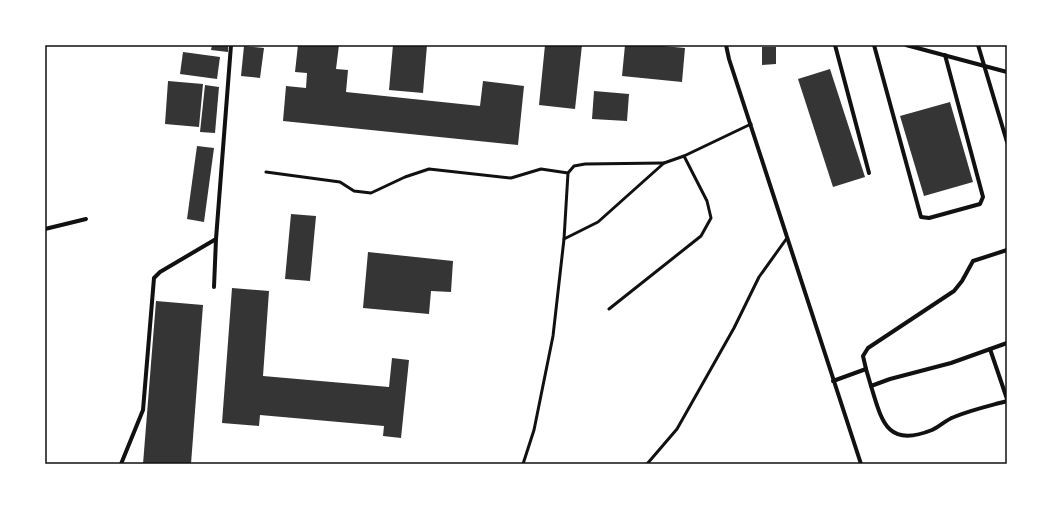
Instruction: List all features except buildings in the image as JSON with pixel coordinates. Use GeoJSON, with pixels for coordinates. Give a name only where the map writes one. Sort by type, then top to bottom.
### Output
{"type":"FeatureCollection","features":[{"type":"Feature","properties":{"kind":"street"},"geometry":{"type":"LineString","coordinates":[[214,287],[216,239],[231,45]]}},
{"type":"Feature","properties":{"kind":"street"},"geometry":{"type":"LineString","coordinates":[[726,45],[729,59],[861,464]]}},
{"type":"Feature","properties":{"kind":"street"},"geometry":{"type":"LineString","coordinates":[[835,45],[869,173]]}},
{"type":"Feature","properties":{"kind":"street"},"geometry":{"type":"LineString","coordinates":[[874,45],[921,217],[929,218],[980,204],[983,197],[945,55]]}},
{"type":"Feature","properties":{"kind":"street"},"geometry":{"type":"LineString","coordinates":[[906,45],[1007,72]]}},
{"type":"Feature","properties":{"kind":"street"},"geometry":{"type":"LineString","coordinates":[[978,45],[1007,142]]}},
{"type":"Feature","properties":{"kind":"street"},"geometry":{"type":"LineString","coordinates":[[45,229],[86,219]]}},
{"type":"Feature","properties":{"kind":"street"},"geometry":{"type":"LineString","coordinates":[[121,464],[143,410],[154,278],[160,272],[216,239]]}},
{"type":"Feature","properties":{"kind":"street"},"geometry":{"type":"LineString","coordinates":[[990,349],[1007,400],[953,418],[933,429],[914,436],[904,436],[892,432],[883,422],[863,356],[868,348],[954,291],[962,281],[973,261],[1007,250]]}},
{"type":"Feature","properties":{"kind":"street"},"geometry":{"type":"LineString","coordinates":[[871,386],[890,379],[952,363],[1007,343]]}},
{"type":"Feature","properties":{"kind":"street"},"geometry":{"type":"LineString","coordinates":[[833,381],[866,369]]}},
{"type":"Feature","properties":{"kind":"lane"},"geometry":{"type":"LineString","coordinates":[[523,464],[534,430],[553,336],[564,239],[568,173],[574,166],[585,164],[664,163],[684,156],[751,124]]}},
{"type":"Feature","properties":{"kind":"lane"},"geometry":{"type":"LineString","coordinates":[[609,309],[701,236],[711,218],[707,201],[684,156]]}},
{"type":"Feature","properties":{"kind":"lane"},"geometry":{"type":"LineString","coordinates":[[564,239],[598,222],[664,163]]}},
{"type":"Feature","properties":{"kind":"lane"},"geometry":{"type":"LineString","coordinates":[[266,172],[340,182],[354,191],[371,193],[405,177],[429,169],[511,178],[541,169],[568,173]]}},
{"type":"Feature","properties":{"kind":"lane"},"geometry":{"type":"LineString","coordinates":[[647,464],[677,428],[734,328],[759,277],[787,238]]}}]}
